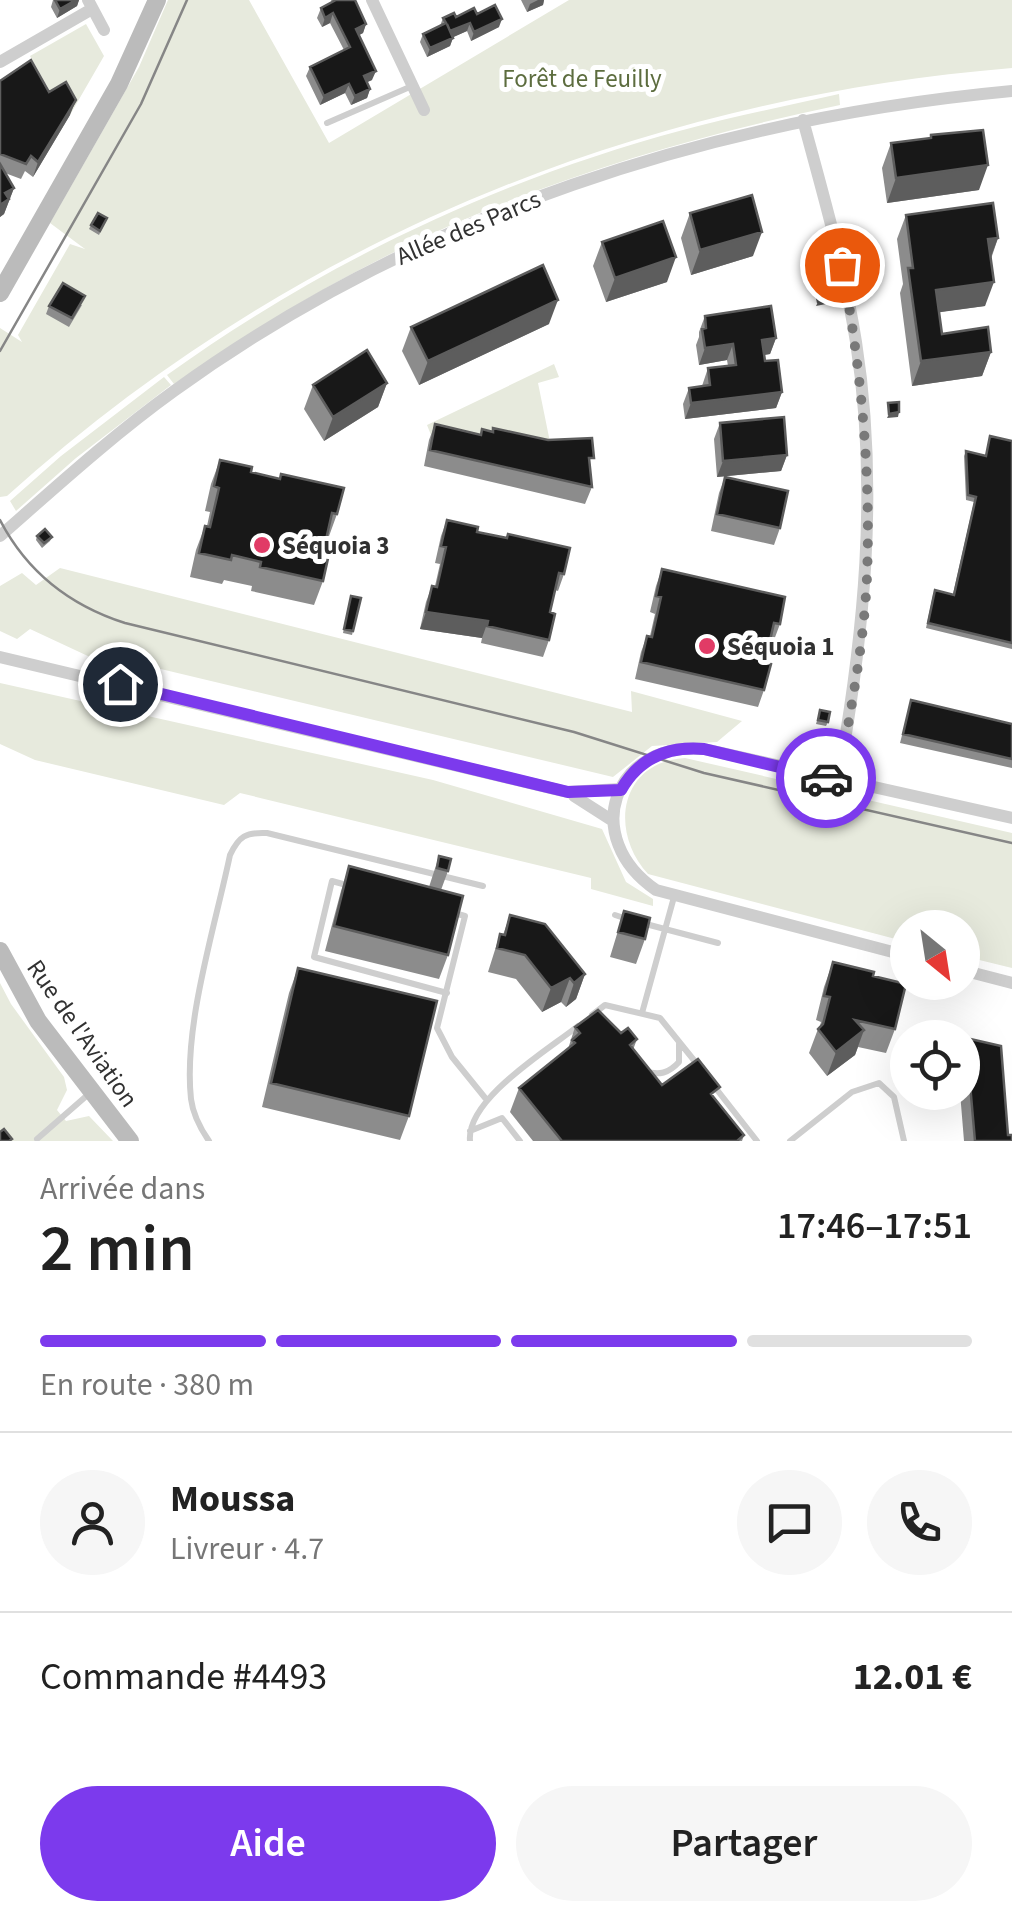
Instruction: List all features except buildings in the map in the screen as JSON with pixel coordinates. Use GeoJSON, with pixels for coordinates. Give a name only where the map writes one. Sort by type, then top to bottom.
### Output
{"type":"FeatureCollection","features":[{"type":"Feature","properties":{"kind":"street"},"geometry":{"type":"LineString","coordinates":[[0,293],[119,84],[158,0]]}},
{"type":"Feature","properties":{"kind":"street"},"geometry":{"type":"LineString","coordinates":[[372,0],[424,110]]}},
{"type":"Feature","properties":{"kind":"street"},"geometry":{"type":"LineString","coordinates":[[0,62],[90,4],[104,30]]}},
{"type":"Feature","properties":{"kind":"street","name":"Allée des Parcs"},"geometry":{"type":"LineString","coordinates":[[0,536],[80,464],[176,390],[295,313],[374,268],[524,201],[643,160],[804,120],[928,99],[1012,91]]}},
{"type":"Feature","properties":{"kind":"street"},"geometry":{"type":"LineString","coordinates":[[804,120],[840,255],[857,346],[868,485],[865,596],[838,781]]}},
{"type":"Feature","properties":{"kind":"street"},"geometry":{"type":"LineString","coordinates":[[3,656],[568,792],[621,790]]}},
{"type":"Feature","properties":{"kind":"street"},"geometry":{"type":"LineString","coordinates":[[890,951],[656,890],[626,864],[616,844],[613,821],[621,790],[646,761],[662,752],[704,749],[1012,818]]}},
{"type":"Feature","properties":{"kind":"street"},"geometry":{"type":"LineString","coordinates":[[568,792],[613,821]]}},
{"type":"Feature","properties":{"kind":"street","name":"Rue de l'Aviation"},"geometry":{"type":"LineString","coordinates":[[0,951],[38,1021],[130,1141]]}},
{"type":"Feature","properties":{"kind":"street"},"geometry":{"type":"LineString","coordinates":[[980,974],[1012,982]]}},
{"type":"Feature","properties":{"kind":"lane"},"geometry":{"type":"LineString","coordinates":[[327,123],[413,86]]}},
{"type":"Feature","properties":{"kind":"lane"},"geometry":{"type":"LineString","coordinates":[[209,1141],[198,1124],[191,1099],[194,1028],[230,855],[238,839],[250,832],[267,833],[483,886]]}},
{"type":"Feature","properties":{"kind":"lane"},"geometry":{"type":"LineString","coordinates":[[351,886],[332,881],[314,957],[446,993]]}},
{"type":"Feature","properties":{"kind":"lane"},"geometry":{"type":"LineString","coordinates":[[642,1014],[674,896]]}},
{"type":"Feature","properties":{"kind":"lane"},"geometry":{"type":"LineString","coordinates":[[446,911],[465,916],[437,1028],[452,1057],[486,1098]]}},
{"type":"Feature","properties":{"kind":"lane"},"geometry":{"type":"LineString","coordinates":[[614,916],[718,943]]}},
{"type":"Feature","properties":{"kind":"lane"},"geometry":{"type":"LineString","coordinates":[[605,1005],[660,1018],[701,1070]]}},
{"type":"Feature","properties":{"kind":"lane"},"geometry":{"type":"LineString","coordinates":[[470,1141],[469,1132],[486,1098],[605,1005]]}},
{"type":"Feature","properties":{"kind":"lane"},"geometry":{"type":"LineString","coordinates":[[604,1023],[605,1005]]}},
{"type":"Feature","properties":{"kind":"lane"},"geometry":{"type":"LineString","coordinates":[[642,1070],[652,1074],[672,1070],[680,1062],[679,1041]]}},
{"type":"Feature","properties":{"kind":"lane"},"geometry":{"type":"LineString","coordinates":[[790,1141],[852,1092],[879,1083],[894,1097],[904,1141]]}},
{"type":"Feature","properties":{"kind":"lane"},"geometry":{"type":"LineString","coordinates":[[712,1084],[757,1141]]}},
{"type":"Feature","properties":{"kind":"lane"},"geometry":{"type":"LineString","coordinates":[[37,1139],[92,1091]]}},
{"type":"Feature","properties":{"kind":"lane"},"geometry":{"type":"LineString","coordinates":[[469,1132],[502,1118],[520,1141]]}},
{"type":"Feature","properties":{"kind":"green space","name":"Forêt de Feuilly"},"geometry":{"type":"Polygon","coordinates":[[[168,0],[249,0],[329,143],[569,0],[1012,0],[1012,68],[872,85],[736,112],[603,150],[474,198],[349,257],[230,326],[115,406],[7,496],[0,497],[0,328],[22,342],[18,335],[70,244],[85,249],[50,223],[139,67],[168,0]]]}},
{"type":"Feature","properties":{"kind":"green space"},"geometry":{"type":"Polygon","coordinates":[[[86,24],[104,56],[70,115],[55,100],[30,56],[86,24]]]}},
{"type":"Feature","properties":{"kind":"green space"},"geometry":{"type":"Polygon","coordinates":[[[839,94],[840,105],[655,151],[476,215],[337,282],[174,384],[167,375],[349,262],[479,200],[614,150],[702,125],[839,94]]]}},
{"type":"Feature","properties":{"kind":"green space"},"geometry":{"type":"Polygon","coordinates":[[[554,364],[559,377],[538,383],[551,447],[530,444],[529,440],[512,441],[511,436],[489,438],[483,434],[483,440],[474,441],[473,445],[431,435],[427,425],[554,364]]]}},
{"type":"Feature","properties":{"kind":"green space"},"geometry":{"type":"Polygon","coordinates":[[[164,377],[171,385],[76,458],[16,511],[10,501],[61,456],[164,377]]]}},
{"type":"Feature","properties":{"kind":"green space"},"geometry":{"type":"Polygon","coordinates":[[[60,568],[632,712],[631,691],[742,721],[717,742],[652,746],[613,777],[144,665],[129,653],[90,657],[30,629],[17,639],[0,631],[0,586],[22,573],[36,585],[60,568]]]}},
{"type":"Feature","properties":{"kind":"green space"},"geometry":{"type":"Polygon","coordinates":[[[0,683],[433,780],[602,829],[626,882],[653,899],[653,906],[591,889],[591,878],[240,793],[224,805],[35,760],[0,744],[0,683]]]}},
{"type":"Feature","properties":{"kind":"green space"},"geometry":{"type":"Polygon","coordinates":[[[685,758],[1012,833],[1012,968],[980,960],[980,910],[890,910],[890,938],[648,874],[628,839],[627,802],[634,785],[663,762],[685,758]]]}},
{"type":"Feature","properties":{"kind":"green space"},"geometry":{"type":"Polygon","coordinates":[[[0,983],[64,1077],[67,1090],[57,1110],[66,1121],[89,1116],[113,1141],[0,1141],[0,983]]]}},
{"type":"Feature","properties":{"kind":"tram line"},"geometry":{"type":"LineString","coordinates":[[0,351],[141,104],[187,0]]}},
{"type":"Feature","properties":{"kind":"tram line"},"geometry":{"type":"LineString","coordinates":[[0,520],[23,556],[52,584],[86,607],[125,623],[574,732],[704,773],[1012,843]]}},
{"type":"Feature","properties":{"kind":"way so far"},"geometry":{"type":"LineString","coordinates":[[826,778],[838,781],[866,579],[868,485],[857,346],[842,265]]}},
{"type":"Feature","properties":{"kind":"place","name":"Séquoia 3"},"geometry":{"type":"Point","coordinates":[262,545]}},
{"type":"Feature","properties":{"kind":"place","name":"Séquoia 1"},"geometry":{"type":"Point","coordinates":[707,646]}},
{"type":"Feature","properties":{"kind":"route"},"geometry":{"type":"LineString","coordinates":[[120,684],[568,792],[621,790],[646,761],[679,748],[704,749],[826,778]]}}]}
